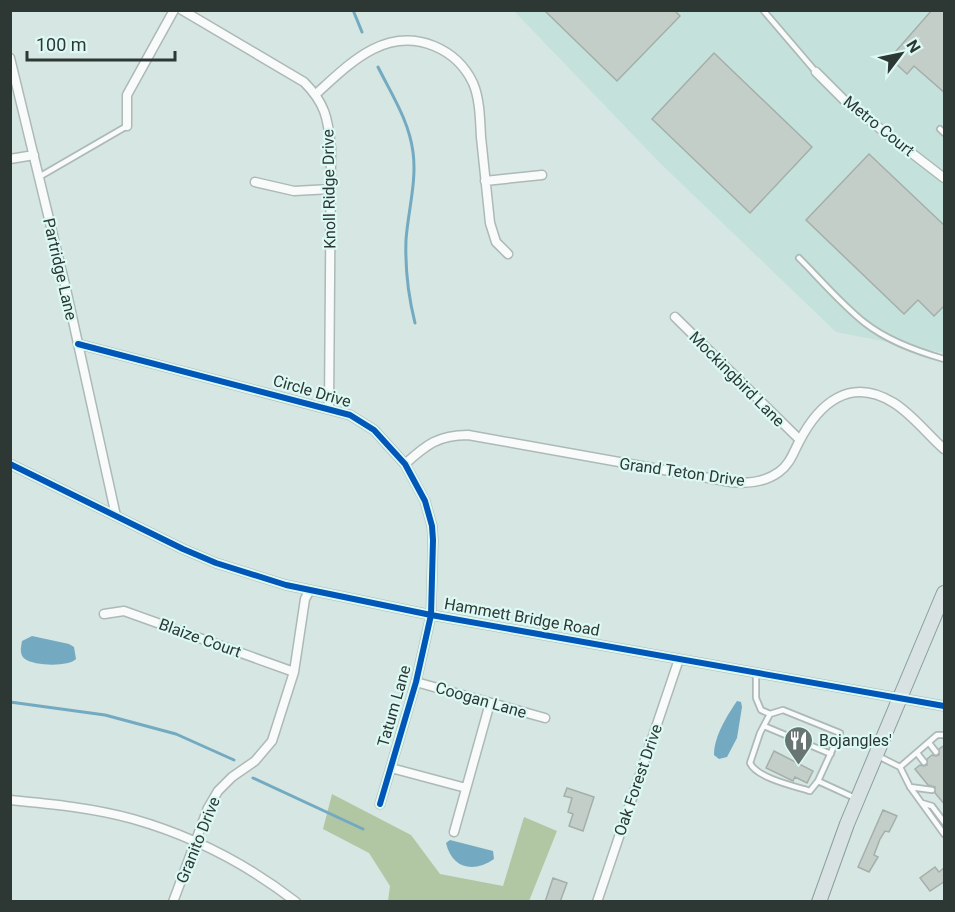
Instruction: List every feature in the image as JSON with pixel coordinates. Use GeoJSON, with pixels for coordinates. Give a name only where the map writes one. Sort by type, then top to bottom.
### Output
{"type":"FeatureCollection","features":[{"type":"Feature","properties":{"kind":"main road"},"geometry":{"type":"LineString","coordinates":[[819,902],[857,800],[900,698],[941,612],[945,593]]}},
{"type":"Feature","properties":{"kind":"street"},"geometry":{"type":"LineString","coordinates":[[127,126],[127,95],[174,10]]}},
{"type":"Feature","properties":{"kind":"street","name":"Knoll Ridge Drive"},"geometry":{"type":"LineString","coordinates":[[182,10],[304,82],[323,106],[328,122],[331,148],[329,409]]}},
{"type":"Feature","properties":{"kind":"street"},"geometry":{"type":"LineString","coordinates":[[315,94],[351,62],[383,44],[403,40],[423,42],[440,48],[454,57],[465,69],[473,85],[478,108],[490,224],[496,242],[508,254]]}},
{"type":"Feature","properties":{"kind":"street","name":"Partridge Lane"},"geometry":{"type":"LineString","coordinates":[[10,58],[116,516]]}},
{"type":"Feature","properties":{"kind":"street","name":"Metro Court"},"geometry":{"type":"LineString","coordinates":[[816,72],[847,103],[945,178]]}},
{"type":"Feature","properties":{"kind":"street"},"geometry":{"type":"LineString","coordinates":[[10,159],[34,155]]}},
{"type":"Feature","properties":{"kind":"street"},"geometry":{"type":"LineString","coordinates":[[485,181],[542,175]]}},
{"type":"Feature","properties":{"kind":"street"},"geometry":{"type":"LineString","coordinates":[[255,182],[294,191],[331,189]]}},
{"type":"Feature","properties":{"kind":"street","name":"Mockingbird Lane"},"geometry":{"type":"LineString","coordinates":[[675,317],[800,440]]}},
{"type":"Feature","properties":{"kind":"street","name":"Circle Drive"},"geometry":{"type":"LineString","coordinates":[[78,344],[329,409],[350,415],[369,425],[405,464],[425,501],[432,526],[433,601],[431,615]]}},
{"type":"Feature","properties":{"kind":"street","name":"Grand Teton Drive"},"geometry":{"type":"LineString","coordinates":[[405,464],[430,443],[447,436],[468,435],[642,467],[746,483],[769,477],[780,471],[789,463],[800,440],[824,405],[840,395],[857,392],[873,394],[894,403],[945,449]]}},
{"type":"Feature","properties":{"kind":"street","name":"Hammett Bridge Road"},"geometry":{"type":"LineString","coordinates":[[10,464],[174,545],[216,563],[259,577],[431,615],[945,706]]}},
{"type":"Feature","properties":{"kind":"street","name":"Granito Drive"},"geometry":{"type":"LineString","coordinates":[[173,902],[208,808],[218,791],[232,777],[255,761],[272,741],[294,672],[305,599],[310,590]]}},
{"type":"Feature","properties":{"kind":"street","name":"Blaize Court"},"geometry":{"type":"LineString","coordinates":[[104,614],[124,611],[294,672]]}},
{"type":"Feature","properties":{"kind":"street","name":"Tatum Lane"},"geometry":{"type":"LineString","coordinates":[[380,804],[416,682],[431,615]]}},
{"type":"Feature","properties":{"kind":"street","name":"Oak Forest Drive"},"geometry":{"type":"LineString","coordinates":[[597,902],[679,659]]}},
{"type":"Feature","properties":{"kind":"street","name":"Coogan Lane"},"geometry":{"type":"LineString","coordinates":[[416,682],[545,718]]}},
{"type":"Feature","properties":{"kind":"street"},"geometry":{"type":"LineString","coordinates":[[454,832],[490,703]]}},
{"type":"Feature","properties":{"kind":"street"},"geometry":{"type":"LineString","coordinates":[[391,768],[466,788]]}},
{"type":"Feature","properties":{"kind":"street"},"geometry":{"type":"LineString","coordinates":[[10,800],[83,808],[123,817],[196,840],[271,882],[296,902]]}},
{"type":"Feature","properties":{"kind":"lane"},"geometry":{"type":"LineString","coordinates":[[763,10],[816,72]]}},
{"type":"Feature","properties":{"kind":"lane"},"geometry":{"type":"LineString","coordinates":[[39,177],[127,126]]}},
{"type":"Feature","properties":{"kind":"lane"},"geometry":{"type":"LineString","coordinates":[[799,258],[865,323],[890,339],[917,351],[945,359]]}},
{"type":"Feature","properties":{"kind":"lane"},"geometry":{"type":"LineString","coordinates":[[756,672],[756,698],[761,710],[770,714],[783,710],[840,734],[818,781],[810,790],[780,782],[753,769],[750,763],[770,714]]}},
{"type":"Feature","properties":{"kind":"lane"},"geometry":{"type":"LineString","coordinates":[[764,726],[831,754]]}},
{"type":"Feature","properties":{"kind":"lane"},"geometry":{"type":"LineString","coordinates":[[900,767],[937,735],[945,735]]}},
{"type":"Feature","properties":{"kind":"lane"},"geometry":{"type":"LineString","coordinates":[[929,743],[936,752]]}},
{"type":"Feature","properties":{"kind":"lane"},"geometry":{"type":"LineString","coordinates":[[917,753],[924,762]]}},
{"type":"Feature","properties":{"kind":"lane"},"geometry":{"type":"LineString","coordinates":[[876,755],[900,767],[910,787],[945,834]]}},
{"type":"Feature","properties":{"kind":"lane"},"geometry":{"type":"LineString","coordinates":[[818,781],[857,800]]}},
{"type":"Feature","properties":{"kind":"lane"},"geometry":{"type":"LineString","coordinates":[[910,787],[932,790]]}},
{"type":"Feature","properties":{"kind":"lane"},"geometry":{"type":"LineString","coordinates":[[922,803],[932,806],[945,822]]}},
{"type":"Feature","properties":{"kind":"shaded area"},"geometry":{"type":"Polygon","coordinates":[[[514,11],[944,11],[944,353],[836,332],[659,162],[514,11]]]}},
{"type":"Feature","properties":{"kind":"green space"},"geometry":{"type":"Polygon","coordinates":[[[332,794],[411,835],[440,874],[503,886],[524,817],[557,831],[529,901],[388,901],[390,886],[369,853],[323,829],[332,794]]]}},
{"type":"Feature","properties":{"kind":"water"},"geometry":{"type":"Polygon","coordinates":[[[32,636],[69,644],[74,647],[76,659],[72,662],[51,665],[25,659],[21,653],[22,641],[32,636]]]}},
{"type":"Feature","properties":{"kind":"water"},"geometry":{"type":"Polygon","coordinates":[[[737,701],[741,702],[742,707],[737,738],[727,757],[719,759],[714,755],[716,741],[737,701]]]}},
{"type":"Feature","properties":{"kind":"water"},"geometry":{"type":"Polygon","coordinates":[[[450,840],[493,851],[494,859],[479,866],[465,866],[453,858],[449,852],[446,843],[450,840]]]}},
{"type":"Feature","properties":{"kind":"building"},"geometry":{"type":"Polygon","coordinates":[[[544,10],[674,10],[680,16],[617,81],[544,10]]]}},
{"type":"Feature","properties":{"kind":"building"},"geometry":{"type":"Polygon","coordinates":[[[932,10],[945,10],[945,93],[914,66],[907,74],[892,60],[899,53],[896,51],[932,10]]]}},
{"type":"Feature","properties":{"kind":"building"},"geometry":{"type":"Polygon","coordinates":[[[714,53],[812,147],[750,213],[652,119],[714,53]]]}},
{"type":"Feature","properties":{"kind":"building"},"geometry":{"type":"Polygon","coordinates":[[[869,154],[945,226],[945,305],[934,316],[918,300],[904,314],[806,220],[869,154]]]}},
{"type":"Feature","properties":{"kind":"building"},"geometry":{"type":"Polygon","coordinates":[[[945,745],[945,805],[935,793],[935,787],[928,785],[915,769],[920,765],[927,765],[927,759],[932,755],[939,755],[939,749],[945,745]]]}},
{"type":"Feature","properties":{"kind":"building"},"geometry":{"type":"Polygon","coordinates":[[[774,751],[813,771],[807,783],[795,777],[793,781],[766,768],[774,751]]]}},
{"type":"Feature","properties":{"kind":"building"},"geometry":{"type":"Polygon","coordinates":[[[567,788],[594,797],[583,831],[569,826],[573,814],[568,812],[572,798],[564,796],[567,788]]]}},
{"type":"Feature","properties":{"kind":"building"},"geometry":{"type":"Polygon","coordinates":[[[883,810],[897,816],[889,832],[885,831],[880,839],[874,855],[878,857],[869,872],[858,867],[883,810]]]}},
{"type":"Feature","properties":{"kind":"building"},"geometry":{"type":"Polygon","coordinates":[[[935,867],[939,872],[945,867],[945,881],[930,891],[920,878],[935,867]]]}},
{"type":"Feature","properties":{"kind":"building"},"geometry":{"type":"Polygon","coordinates":[[[553,878],[567,883],[560,902],[545,902],[553,878]]]}},
{"type":"Feature","properties":{"kind":"waterway"},"geometry":{"type":"LineString","coordinates":[[353,10],[362,32]]}},
{"type":"Feature","properties":{"kind":"waterway"},"geometry":{"type":"LineString","coordinates":[[378,67],[404,119],[413,152],[413,185],[406,250],[410,302],[415,323]]}},
{"type":"Feature","properties":{"kind":"waterway"},"geometry":{"type":"LineString","coordinates":[[10,702],[105,715],[176,734],[234,760]]}},
{"type":"Feature","properties":{"kind":"waterway"},"geometry":{"type":"LineString","coordinates":[[253,778],[363,829]]}},
{"type":"Feature","properties":{"kind":"cycle path"},"geometry":{"type":"LineString","coordinates":[[78,344],[350,415],[374,430],[405,464],[425,501],[432,526],[431,615],[416,682],[380,804]]}},
{"type":"Feature","properties":{"kind":"cycle path"},"geometry":{"type":"LineString","coordinates":[[10,464],[183,549],[216,563],[286,585],[431,615],[944,706]]}},
{"type":"Feature","properties":{"kind":"place","name":"Bojangles'"},"geometry":{"type":"Point","coordinates":[798,766]}}]}
